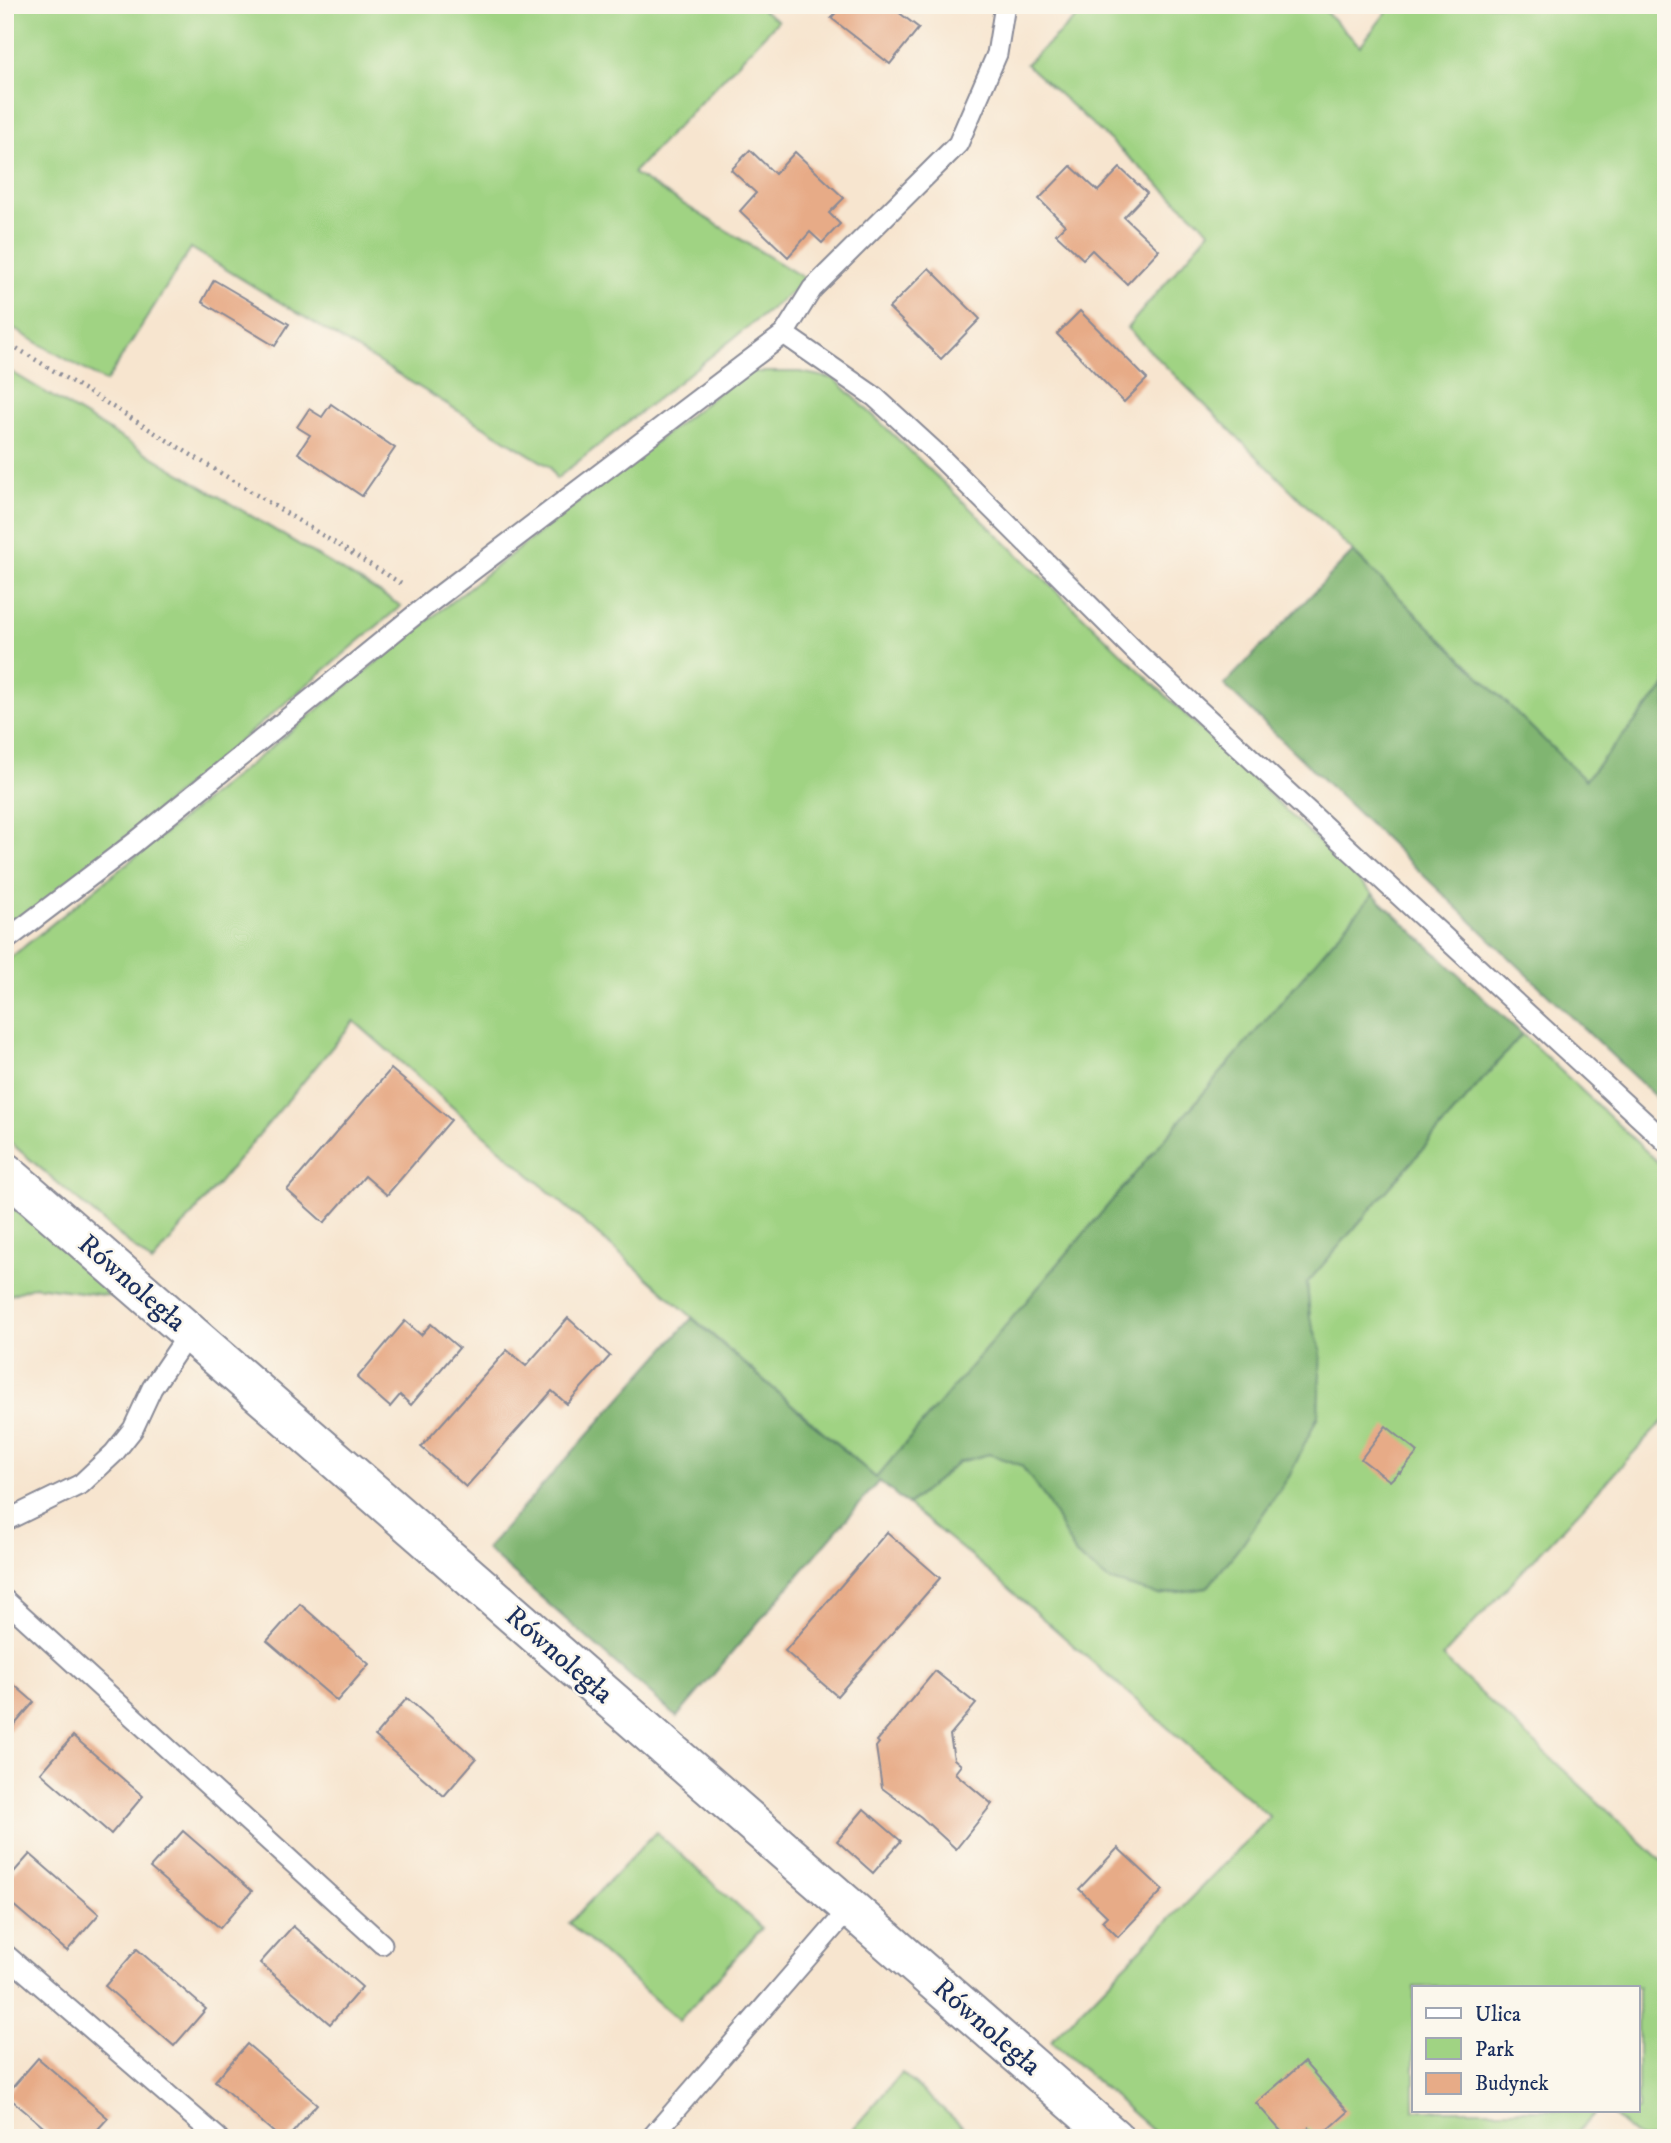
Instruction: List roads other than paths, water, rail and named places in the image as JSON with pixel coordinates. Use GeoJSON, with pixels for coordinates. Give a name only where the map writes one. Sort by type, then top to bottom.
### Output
{"type":"FeatureCollection","features":[{"type":"Feature","properties":{"kind":"street","name":"Równoległa"},"geometry":{"type":"LineString","coordinates":[[5,1172],[1114,2138]]}},
{"type":"Feature","properties":{"kind":"lane"},"geometry":{"type":"LineString","coordinates":[[5,941],[134,843],[427,605],[784,334],[812,289],[958,144],[997,54],[1005,5]]}},
{"type":"Feature","properties":{"kind":"lane"},"geometry":{"type":"LineString","coordinates":[[784,334],[875,397],[1138,654],[1666,1142]]}},
{"type":"Feature","properties":{"kind":"lane"},"geometry":{"type":"LineString","coordinates":[[5,1521],[81,1484],[114,1453],[133,1429],[152,1388],[189,1333]]}},
{"type":"Feature","properties":{"kind":"lane"},"geometry":{"type":"LineString","coordinates":[[5,1600],[382,1944]]}},
{"type":"Feature","properties":{"kind":"lane"},"geometry":{"type":"LineString","coordinates":[[651,2138],[850,1908]]}},
{"type":"Feature","properties":{"kind":"lane"},"geometry":{"type":"LineString","coordinates":[[5,1954],[218,2138]]}}]}
